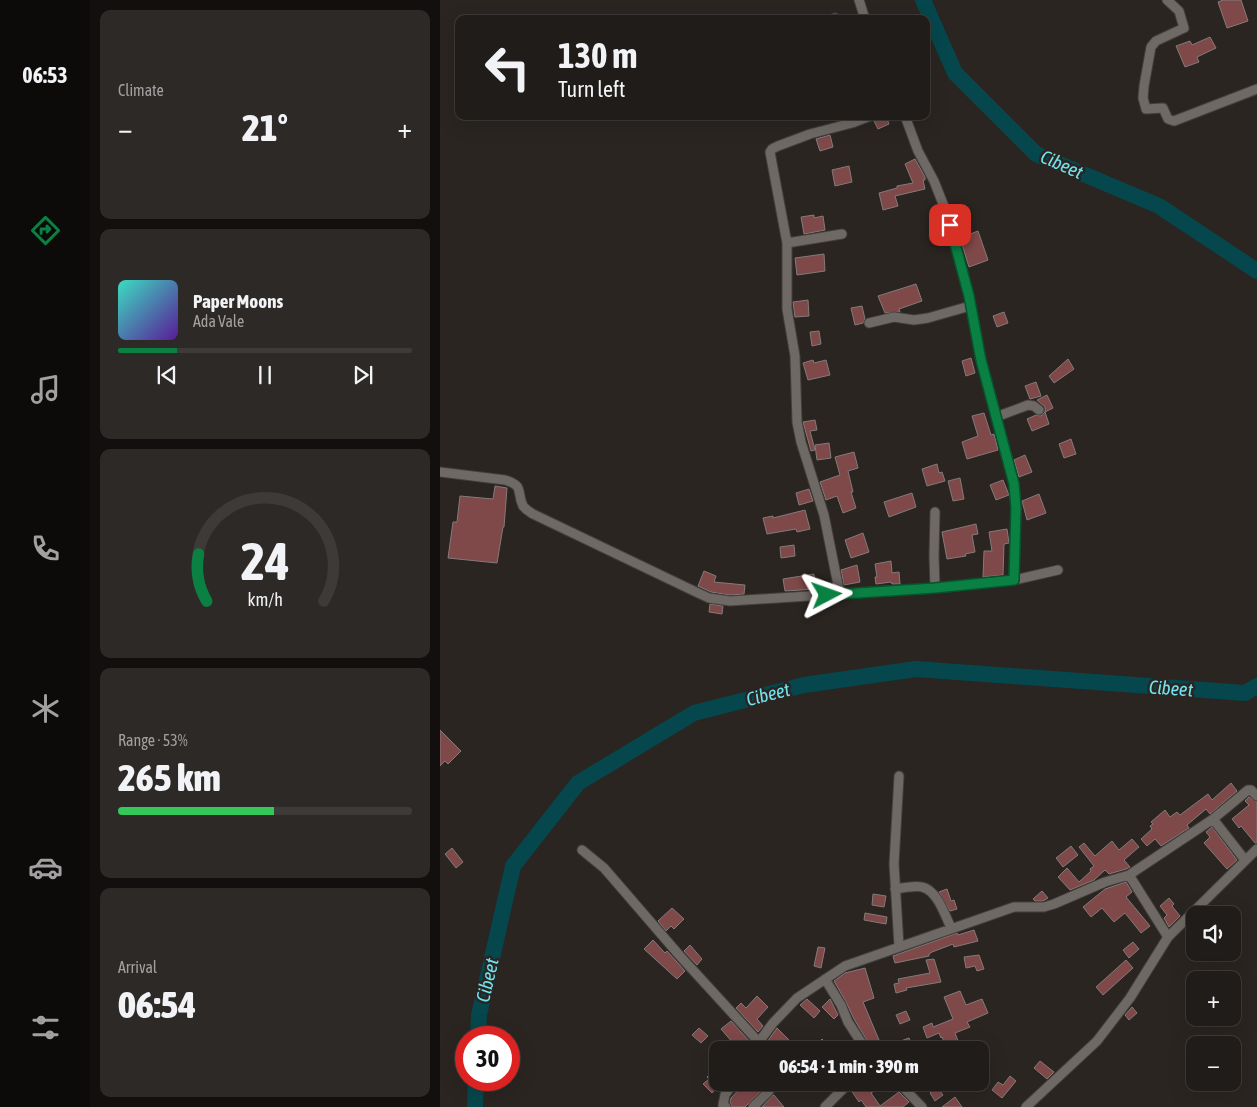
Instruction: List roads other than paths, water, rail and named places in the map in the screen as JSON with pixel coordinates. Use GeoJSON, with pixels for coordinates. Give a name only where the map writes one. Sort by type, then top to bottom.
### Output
{"type":"FeatureCollection","features":[{"type":"Feature","properties":{"kind":"street"},"geometry":{"type":"LineString","coordinates":[[859,0],[864,15]]}},
{"type":"Feature","properties":{"kind":"street"},"geometry":{"type":"LineString","coordinates":[[1167,0],[1179,11],[1184,28],[1153,43],[1144,86],[1143,98],[1146,109],[1161,107],[1168,119],[1174,121],[1257,89]]}},
{"type":"Feature","properties":{"kind":"street"},"geometry":{"type":"LineString","coordinates":[[840,594],[824,515],[801,442],[797,422],[795,356],[787,309],[788,243],[770,155],[772,149],[810,134],[856,120]]}},
{"type":"Feature","properties":{"kind":"street"},"geometry":{"type":"LineString","coordinates":[[907,120],[918,151],[934,181],[947,214],[969,296],[981,360],[1014,484],[1016,508],[1014,580]]}},
{"type":"Feature","properties":{"kind":"street"},"geometry":{"type":"LineString","coordinates":[[788,243],[842,234]]}},
{"type":"Feature","properties":{"kind":"street"},"geometry":{"type":"LineString","coordinates":[[869,323],[894,317],[914,320],[928,318],[970,306]]}},
{"type":"Feature","properties":{"kind":"street"},"geometry":{"type":"LineString","coordinates":[[996,418],[1028,406],[1034,406],[1039,410]]}},
{"type":"Feature","properties":{"kind":"street"},"geometry":{"type":"LineString","coordinates":[[440,472],[514,482],[519,487],[523,505],[533,514],[709,598],[748,601],[935,588],[1014,580],[1058,570]]}},
{"type":"Feature","properties":{"kind":"street"},"geometry":{"type":"LineString","coordinates":[[935,512],[935,588]]}},
{"type":"Feature","properties":{"kind":"street"},"geometry":{"type":"LineString","coordinates":[[898,776],[894,864],[899,946]]}},
{"type":"Feature","properties":{"kind":"street"},"geometry":{"type":"LineString","coordinates":[[759,1041],[797,998],[845,966],[1014,906],[1044,907],[1105,882],[1129,875],[1213,819],[1248,790],[1251,790],[1257,796]]}},
{"type":"Feature","properties":{"kind":"street"},"geometry":{"type":"LineString","coordinates":[[1213,819],[1245,860]]}},
{"type":"Feature","properties":{"kind":"street"},"geometry":{"type":"LineString","coordinates":[[1026,1107],[1083,1056],[1115,1020],[1168,937],[1257,849]]}},
{"type":"Feature","properties":{"kind":"street"},"geometry":{"type":"LineString","coordinates":[[582,850],[604,868],[751,1041]]}},
{"type":"Feature","properties":{"kind":"street"},"geometry":{"type":"LineString","coordinates":[[1129,875],[1168,937]]}},
{"type":"Feature","properties":{"kind":"street"},"geometry":{"type":"LineString","coordinates":[[895,889],[921,886],[928,889],[938,902],[951,928]]}},
{"type":"Feature","properties":{"kind":"street"},"geometry":{"type":"LineString","coordinates":[[825,978],[860,1041]]}},
{"type":"Feature","properties":{"kind":"street"},"geometry":{"type":"LineString","coordinates":[[723,1106],[728,1091]]}},
{"type":"Feature","properties":{"kind":"street"},"geometry":{"type":"LineString","coordinates":[[753,1107],[769,1091]]}},
{"type":"Feature","properties":{"kind":"street"},"geometry":{"type":"LineString","coordinates":[[825,1107],[841,1091]]}},
{"type":"Feature","properties":{"kind":"street"},"geometry":{"type":"LineString","coordinates":[[907,1091],[922,1107]]}},
{"type":"Feature","properties":{"kind":"waterway","name":"Cibeet"},"geometry":{"type":"LineString","coordinates":[[923,0],[930,15]]}},
{"type":"Feature","properties":{"kind":"waterway","name":"Cibeet"},"geometry":{"type":"LineString","coordinates":[[930,16],[955,73],[1036,154],[1159,206],[1257,271]]}},
{"type":"Feature","properties":{"kind":"waterway","name":"Cibeet"},"geometry":{"type":"LineString","coordinates":[[479,1026],[479,1015],[513,866],[578,783],[694,713],[804,685],[916,669],[1245,693],[1257,686]]}},
{"type":"Feature","properties":{"kind":"waterway","name":"Cibeet"},"geometry":{"type":"LineString","coordinates":[[475,1107],[476,1091]]}}]}
